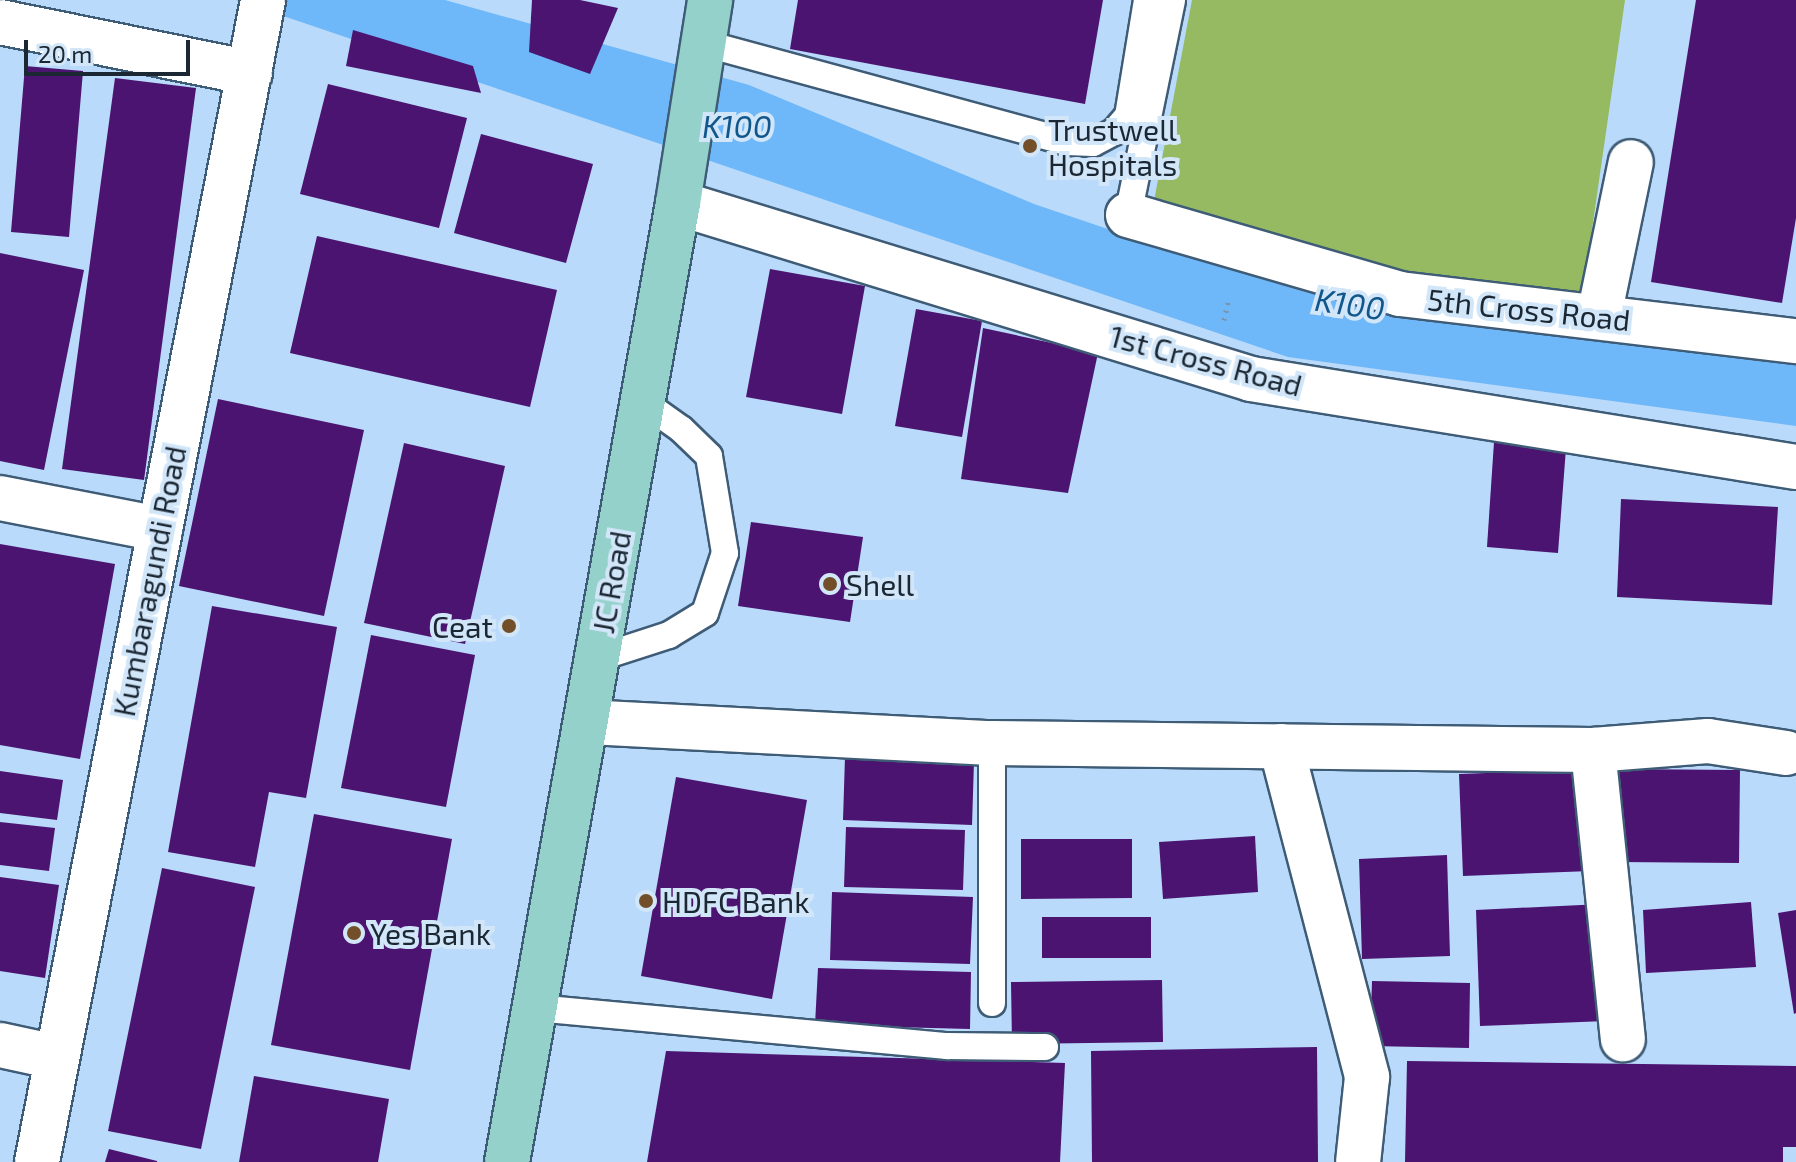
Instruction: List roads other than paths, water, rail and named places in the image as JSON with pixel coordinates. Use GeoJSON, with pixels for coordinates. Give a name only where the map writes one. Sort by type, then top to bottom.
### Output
{"type":"FeatureCollection","features":[{"type":"Feature","properties":{"kind":"main road","name":"JC Road"},"geometry":{"type":"LineString","coordinates":[[507,1162],[681,186],[710,0]]}},
{"type":"Feature","properties":{"kind":"street","name":"Kumbaragundi Road"},"geometry":{"type":"LineString","coordinates":[[37,1162],[261,8]]}},
{"type":"Feature","properties":{"kind":"street"},"geometry":{"type":"LineString","coordinates":[[0,22],[250,73]]}},
{"type":"Feature","properties":{"kind":"street"},"geometry":{"type":"LineString","coordinates":[[1599,316],[1631,162]]}},
{"type":"Feature","properties":{"kind":"street","name":"1st Cross Road"},"geometry":{"type":"LineString","coordinates":[[681,186],[1251,379],[1796,467]]}},
{"type":"Feature","properties":{"kind":"street","name":"5th Cross Road"},"geometry":{"type":"LineString","coordinates":[[1128,215],[1400,294],[1796,341]]}},
{"type":"Feature","properties":{"kind":"street"},"geometry":{"type":"LineString","coordinates":[[0,498],[160,529]]}},
{"type":"Feature","properties":{"kind":"street"},"geometry":{"type":"LineString","coordinates":[[587,722],[992,743],[1593,750],[1708,741],[1786,753]]}},
{"type":"Feature","properties":{"kind":"street"},"geometry":{"type":"LineString","coordinates":[[1281,746],[1367,1077],[1358,1162]]}},
{"type":"Feature","properties":{"kind":"street"},"geometry":{"type":"LineString","coordinates":[[1593,750],[1623,1039]]}},
{"type":"Feature","properties":{"kind":"street"},"geometry":{"type":"LineString","coordinates":[[0,1045],[55,1057]]}},
{"type":"Feature","properties":{"kind":"lane"},"geometry":{"type":"LineString","coordinates":[[702,51],[1067,142],[1093,143],[1114,132],[1128,116],[1147,0]]}},
{"type":"Feature","properties":{"kind":"lane"},"geometry":{"type":"LineString","coordinates":[[1128,215],[1172,0]]}},
{"type":"Feature","properties":{"kind":"lane"},"geometry":{"type":"LineString","coordinates":[[598,658],[669,635],[705,613],[725,553],[709,456],[681,429],[643,402]]}},
{"type":"Feature","properties":{"kind":"lane"},"geometry":{"type":"LineString","coordinates":[[992,743],[992,1003]]}},
{"type":"Feature","properties":{"kind":"lane"},"geometry":{"type":"LineString","coordinates":[[536,1008],[947,1046],[1045,1047]]}},
{"type":"Feature","properties":{"kind":"water","name":"K100"},"geometry":{"type":"Polygon","coordinates":[[[236,0],[445,0],[749,85],[1034,204],[1146,242],[1399,316],[1796,364],[1796,426],[1288,357],[236,0]]]}},
{"type":"Feature","properties":{"kind":"place","name":"Trustwell Hospitals"},"geometry":{"type":"Point","coordinates":[1030,146]}},
{"type":"Feature","properties":{"kind":"place","name":"Shell"},"geometry":{"type":"Point","coordinates":[830,584]}},
{"type":"Feature","properties":{"kind":"place","name":"Ceat"},"geometry":{"type":"Point","coordinates":[509,626]}},
{"type":"Feature","properties":{"kind":"place","name":"HDFC Bank"},"geometry":{"type":"Point","coordinates":[646,901]}},
{"type":"Feature","properties":{"kind":"place","name":"Yes Bank"},"geometry":{"type":"Point","coordinates":[354,933]}}]}
